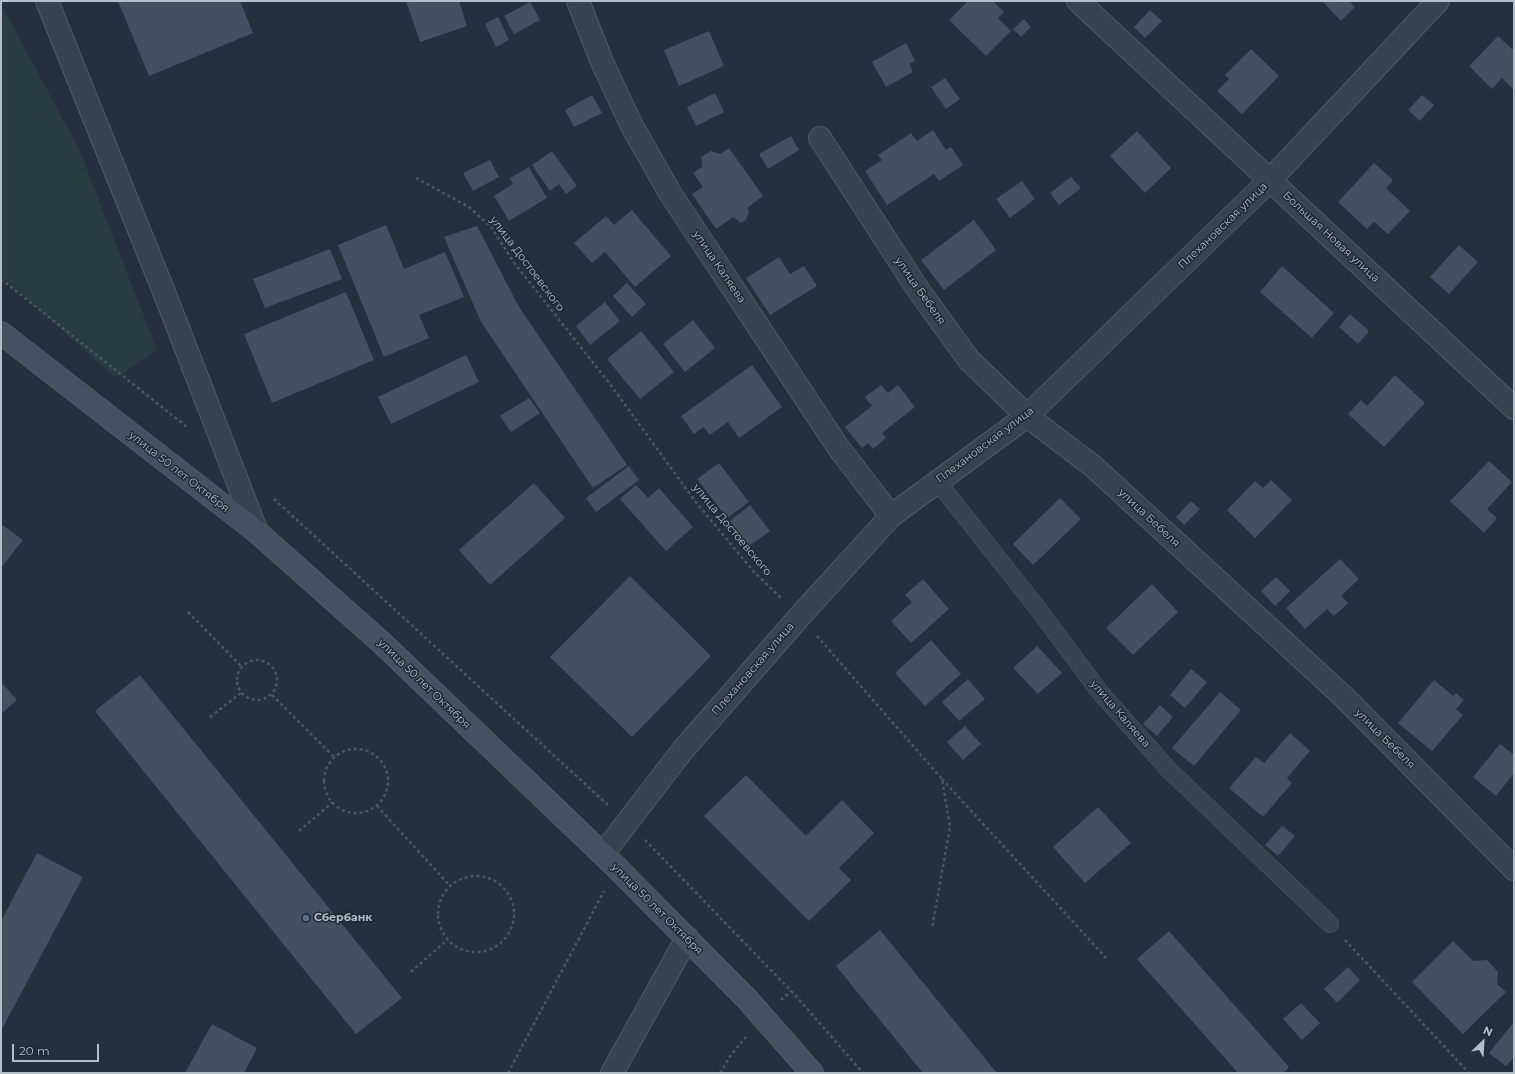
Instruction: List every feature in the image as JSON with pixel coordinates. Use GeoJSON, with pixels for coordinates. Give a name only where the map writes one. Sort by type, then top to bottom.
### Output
{"type":"FeatureCollection","features":[{"type":"Feature","properties":{"kind":"main road","name":"улица 50 лет Октября"},"geometry":{"type":"LineString","coordinates":[[1,333],[257,532],[383,644],[610,861],[746,999],[812,1073]]}},
{"type":"Feature","properties":{"kind":"street"},"geometry":{"type":"LineString","coordinates":[[47,1],[168,302],[257,532]]}},
{"type":"Feature","properties":{"kind":"street","name":"улица Каляева"},"geometry":{"type":"LineString","coordinates":[[578,1],[602,62],[632,126],[670,193],[838,447],[891,516]]}},
{"type":"Feature","properties":{"kind":"street","name":"Большая Новая улица"},"geometry":{"type":"LineString","coordinates":[[1078,1],[1514,408]]}},
{"type":"Feature","properties":{"kind":"street","name":"Плехановская улица"},"geometry":{"type":"LineString","coordinates":[[610,861],[627,822],[682,751],[800,616],[891,516],[1027,416],[1270,180],[1438,1]]}},
{"type":"Feature","properties":{"kind":"street","name":"улица Бебеля"},"geometry":{"type":"LineString","coordinates":[[820,138],[917,288],[969,360],[1027,416],[1094,468],[1345,698],[1514,869]]}},
{"type":"Feature","properties":{"kind":"street"},"geometry":{"type":"LineString","coordinates":[[612,1073],[687,938]]}},
{"type":"Feature","properties":{"kind":"lane","name":"улица Каляева"},"geometry":{"type":"LineString","coordinates":[[937,481],[1039,610],[1099,691],[1168,769],[1330,924]]}},
{"type":"Feature","properties":{"kind":"path","name":"улица Достоевского"},"geometry":{"type":"LineString","coordinates":[[416,178],[469,207],[491,227],[515,264],[610,384],[695,501],[754,572],[800,616],[942,779],[1108,960]]}},
{"type":"Feature","properties":{"kind":"path"},"geometry":{"type":"LineString","coordinates":[[1,280],[192,430]]}},
{"type":"Feature","properties":{"kind":"path"},"geometry":{"type":"LineString","coordinates":[[270,496],[627,822],[796,996],[864,1073]]}},
{"type":"Feature","properties":{"kind":"path"},"geometry":{"type":"LineString","coordinates":[[188,612],[242,667]]}},
{"type":"Feature","properties":{"kind":"path"},"geometry":{"type":"LineString","coordinates":[[253,660],[260,660],[271,666],[278,677],[278,683],[272,695],[259,701],[246,698],[241,693],[236,680],[242,667],[253,660]]}},
{"type":"Feature","properties":{"kind":"path"},"geometry":{"type":"LineString","coordinates":[[210,717],[241,693]]}},
{"type":"Feature","properties":{"kind":"path"},"geometry":{"type":"LineString","coordinates":[[272,695],[334,758]]}},
{"type":"Feature","properties":{"kind":"path"},"geometry":{"type":"LineString","coordinates":[[353,749],[363,750],[380,760],[386,768],[388,788],[384,798],[377,806],[368,811],[357,813],[346,811],[333,802],[329,798],[325,788],[325,777],[328,766],[334,758],[343,752],[353,749]]}},
{"type":"Feature","properties":{"kind":"path"},"geometry":{"type":"LineString","coordinates":[[932,928],[950,827],[942,779]]}},
{"type":"Feature","properties":{"kind":"path"},"geometry":{"type":"LineString","coordinates":[[299,831],[333,802]]}},
{"type":"Feature","properties":{"kind":"path"},"geometry":{"type":"LineString","coordinates":[[377,806],[450,886]]}},
{"type":"Feature","properties":{"kind":"path"},"geometry":{"type":"LineString","coordinates":[[508,1073],[610,861]]}},
{"type":"Feature","properties":{"kind":"path"},"geometry":{"type":"LineString","coordinates":[[473,876],[486,877],[507,892],[513,903],[514,916],[512,929],[505,940],[495,948],[482,952],[470,952],[457,948],[447,940],[441,930],[438,918],[438,907],[450,886],[461,879],[473,876]]}},
{"type":"Feature","properties":{"kind":"path"},"geometry":{"type":"LineString","coordinates":[[1330,924],[1469,1073]]}},
{"type":"Feature","properties":{"kind":"path"},"geometry":{"type":"LineString","coordinates":[[411,972],[447,940]]}},
{"type":"Feature","properties":{"kind":"green space"},"geometry":{"type":"Polygon","coordinates":[[[1,4],[80,151],[157,350],[116,378],[1,276],[1,4]]]}},
{"type":"Feature","properties":{"kind":"building"},"geometry":{"type":"Polygon","coordinates":[[[118,1],[240,1],[253,33],[149,76],[118,1]]]}},
{"type":"Feature","properties":{"kind":"building"},"geometry":{"type":"Polygon","coordinates":[[[406,1],[459,1],[467,26],[420,42],[406,1]]]}},
{"type":"Feature","properties":{"kind":"building"},"geometry":{"type":"Polygon","coordinates":[[[968,1],[993,1],[1004,12],[998,18],[1011,31],[986,56],[949,20],[968,1]]]}},
{"type":"Feature","properties":{"kind":"building"},"geometry":{"type":"Polygon","coordinates":[[[1322,1],[1349,1],[1355,7],[1341,21],[1322,1]]]}},
{"type":"Feature","properties":{"kind":"building"},"geometry":{"type":"Polygon","coordinates":[[[530,2],[540,20],[514,34],[504,16],[530,2]]]}},
{"type":"Feature","properties":{"kind":"building"},"geometry":{"type":"Polygon","coordinates":[[[1150,10],[1162,21],[1145,38],[1134,27],[1150,10]]]}},
{"type":"Feature","properties":{"kind":"building"},"geometry":{"type":"Polygon","coordinates":[[[498,17],[509,40],[496,47],[485,24],[498,17]]]}},
{"type":"Feature","properties":{"kind":"building"},"geometry":{"type":"Polygon","coordinates":[[[1024,19],[1031,27],[1021,37],[1013,29],[1024,19]]]}},
{"type":"Feature","properties":{"kind":"building"},"geometry":{"type":"Polygon","coordinates":[[[709,31],[724,66],[679,86],[664,50],[709,31]]]}},
{"type":"Feature","properties":{"kind":"building"},"geometry":{"type":"Polygon","coordinates":[[[1498,36],[1514,51],[1514,90],[1502,78],[1492,89],[1469,66],[1498,36]]]}},
{"type":"Feature","properties":{"kind":"building"},"geometry":{"type":"Polygon","coordinates":[[[906,43],[915,61],[909,64],[913,72],[886,87],[872,62],[906,43]]]}},
{"type":"Feature","properties":{"kind":"building"},"geometry":{"type":"Polygon","coordinates":[[[1251,49],[1279,76],[1242,114],[1217,91],[1229,79],[1225,75],[1251,49]]]}},
{"type":"Feature","properties":{"kind":"building"},"geometry":{"type":"Polygon","coordinates":[[[945,78],[960,99],[946,109],[931,87],[945,78]]]}},
{"type":"Feature","properties":{"kind":"building"},"geometry":{"type":"Polygon","coordinates":[[[715,93],[724,112],[696,126],[687,107],[715,93]]]}},
{"type":"Feature","properties":{"kind":"building"},"geometry":{"type":"Polygon","coordinates":[[[592,95],[602,113],[574,127],[565,110],[592,95]]]}},
{"type":"Feature","properties":{"kind":"building"},"geometry":{"type":"Polygon","coordinates":[[[1422,95],[1434,105],[1420,121],[1408,110],[1422,95]]]}},
{"type":"Feature","properties":{"kind":"building"},"geometry":{"type":"Polygon","coordinates":[[[933,130],[946,150],[951,147],[963,165],[939,181],[934,174],[887,205],[865,171],[882,160],[878,155],[911,133],[917,141],[933,130]]]}},
{"type":"Feature","properties":{"kind":"building"},"geometry":{"type":"Polygon","coordinates":[[[1137,131],[1171,168],[1145,193],[1110,156],[1137,131]]]}},
{"type":"Feature","properties":{"kind":"building"},"geometry":{"type":"Polygon","coordinates":[[[791,136],[799,150],[768,169],[759,154],[791,136]]]}},
{"type":"Feature","properties":{"kind":"building"},"geometry":{"type":"Polygon","coordinates":[[[729,148],[763,196],[747,208],[749,211],[746,220],[741,223],[733,217],[716,229],[692,194],[703,187],[693,173],[702,167],[701,157],[711,151],[720,154],[729,148]]]}},
{"type":"Feature","properties":{"kind":"building"},"geometry":{"type":"Polygon","coordinates":[[[552,151],[577,186],[566,194],[559,184],[550,191],[532,165],[552,151]]]}},
{"type":"Feature","properties":{"kind":"building"},"geometry":{"type":"Polygon","coordinates":[[[490,160],[499,177],[473,191],[463,173],[490,160]]]}},
{"type":"Feature","properties":{"kind":"building"},"geometry":{"type":"Polygon","coordinates":[[[1374,163],[1393,180],[1386,188],[1410,211],[1388,234],[1374,222],[1367,229],[1338,202],[1374,163]]]}},
{"type":"Feature","properties":{"kind":"building"},"geometry":{"type":"Polygon","coordinates":[[[529,167],[547,198],[509,221],[494,196],[513,184],[510,178],[529,167]]]}},
{"type":"Feature","properties":{"kind":"building"},"geometry":{"type":"Polygon","coordinates":[[[1071,177],[1081,188],[1059,205],[1050,193],[1071,177]]]}},
{"type":"Feature","properties":{"kind":"building"},"geometry":{"type":"Polygon","coordinates":[[[1022,181],[1035,199],[1010,218],[996,199],[1022,181]]]}},
{"type":"Feature","properties":{"kind":"building"},"geometry":{"type":"Polygon","coordinates":[[[632,210],[671,256],[635,287],[605,252],[592,263],[574,243],[606,216],[614,225],[632,210]]]}},
{"type":"Feature","properties":{"kind":"building"},"geometry":{"type":"Polygon","coordinates":[[[974,220],[996,250],[944,290],[921,260],[974,220]]]}},
{"type":"Feature","properties":{"kind":"building"},"geometry":{"type":"Polygon","coordinates":[[[386,225],[404,269],[445,252],[464,297],[419,315],[429,338],[384,357],[338,245],[386,225]]]}},
{"type":"Feature","properties":{"kind":"building"},"geometry":{"type":"Polygon","coordinates":[[[477,226],[519,307],[627,465],[593,488],[481,322],[444,237],[477,226]]]}},
{"type":"Feature","properties":{"kind":"building"},"geometry":{"type":"Polygon","coordinates":[[[1459,245],[1478,262],[1449,294],[1430,277],[1459,245]]]}},
{"type":"Feature","properties":{"kind":"building"},"geometry":{"type":"Polygon","coordinates":[[[330,249],[342,279],[265,308],[253,279],[330,249]]]}},
{"type":"Feature","properties":{"kind":"building"},"geometry":{"type":"Polygon","coordinates":[[[779,257],[790,274],[804,266],[817,286],[770,315],[746,278],[779,257]]]}},
{"type":"Feature","properties":{"kind":"building"},"geometry":{"type":"Polygon","coordinates":[[[1282,266],[1334,313],[1312,338],[1260,292],[1282,266]]]}},
{"type":"Feature","properties":{"kind":"building"},"geometry":{"type":"Polygon","coordinates":[[[627,283],[646,304],[632,317],[613,296],[627,283]]]}},
{"type":"Feature","properties":{"kind":"building"},"geometry":{"type":"Polygon","coordinates":[[[346,292],[374,360],[272,403],[244,334],[346,292]]]}},
{"type":"Feature","properties":{"kind":"building"},"geometry":{"type":"Polygon","coordinates":[[[605,302],[620,321],[590,345],[576,326],[605,302]]]}},
{"type":"Feature","properties":{"kind":"building"},"geometry":{"type":"Polygon","coordinates":[[[1350,314],[1369,331],[1358,344],[1339,327],[1350,314]]]}},
{"type":"Feature","properties":{"kind":"building"},"geometry":{"type":"Polygon","coordinates":[[[693,320],[715,348],[685,372],[663,344],[693,320]]]}},
{"type":"Feature","properties":{"kind":"building"},"geometry":{"type":"Polygon","coordinates":[[[641,331],[674,372],[640,399],[607,359],[641,331]]]}},
{"type":"Feature","properties":{"kind":"building"},"geometry":{"type":"Polygon","coordinates":[[[466,355],[479,382],[391,424],[378,397],[466,355]]]}},
{"type":"Feature","properties":{"kind":"building"},"geometry":{"type":"Polygon","coordinates":[[[752,365],[782,407],[739,438],[728,422],[710,435],[704,427],[694,434],[681,416],[752,365]]]}},
{"type":"Feature","properties":{"kind":"building"},"geometry":{"type":"Polygon","coordinates":[[[1395,375],[1425,403],[1384,447],[1348,414],[1361,400],[1367,406],[1395,375]]]}},
{"type":"Feature","properties":{"kind":"building"},"geometry":{"type":"Polygon","coordinates":[[[881,385],[888,393],[898,385],[915,407],[882,433],[886,438],[873,449],[868,443],[862,448],[845,427],[872,406],[865,397],[881,385]]]}},
{"type":"Feature","properties":{"kind":"building"},"geometry":{"type":"Polygon","coordinates":[[[529,398],[540,413],[511,432],[500,416],[529,398]]]}},
{"type":"Feature","properties":{"kind":"building"},"geometry":{"type":"Polygon","coordinates":[[[1489,461],[1512,482],[1487,509],[1497,518],[1484,533],[1450,501],[1489,461]]]}},
{"type":"Feature","properties":{"kind":"building"},"geometry":{"type":"Polygon","coordinates":[[[719,463],[749,502],[727,518],[697,479],[719,463]]]}},
{"type":"Feature","properties":{"kind":"building"},"geometry":{"type":"Polygon","coordinates":[[[629,466],[639,480],[596,512],[586,498],[629,466]]]}},
{"type":"Feature","properties":{"kind":"building"},"geometry":{"type":"Polygon","coordinates":[[[1271,480],[1292,500],[1255,538],[1227,510],[1255,481],[1263,488],[1271,480]]]}},
{"type":"Feature","properties":{"kind":"building"},"geometry":{"type":"Polygon","coordinates":[[[534,483],[565,518],[490,585],[459,550],[534,483]]]}},
{"type":"Feature","properties":{"kind":"building"},"geometry":{"type":"Polygon","coordinates":[[[636,485],[648,498],[659,488],[693,527],[666,551],[620,499],[636,485]]]}},
{"type":"Feature","properties":{"kind":"building"},"geometry":{"type":"Polygon","coordinates":[[[1060,498],[1081,519],[1033,565],[1013,544],[1060,498]]]}},
{"type":"Feature","properties":{"kind":"building"},"geometry":{"type":"Polygon","coordinates":[[[1191,501],[1200,509],[1184,525],[1176,517],[1191,501]]]}},
{"type":"Feature","properties":{"kind":"building"},"geometry":{"type":"Polygon","coordinates":[[[750,505],[770,531],[749,546],[730,521],[750,505]]]}},
{"type":"Feature","properties":{"kind":"building"},"geometry":{"type":"Polygon","coordinates":[[[1,524],[23,540],[1,568],[1,524]]]}},
{"type":"Feature","properties":{"kind":"building"},"geometry":{"type":"Polygon","coordinates":[[[1340,559],[1359,579],[1341,596],[1348,603],[1334,616],[1327,609],[1305,629],[1286,608],[1340,559]]]}},
{"type":"Feature","properties":{"kind":"building"},"geometry":{"type":"Polygon","coordinates":[[[630,576],[711,656],[632,737],[550,657],[630,576]]]}},
{"type":"Feature","properties":{"kind":"building"},"geometry":{"type":"Polygon","coordinates":[[[1276,577],[1290,591],[1275,606],[1261,591],[1276,577]]]}},
{"type":"Feature","properties":{"kind":"building"},"geometry":{"type":"Polygon","coordinates":[[[923,579],[949,609],[911,643],[891,621],[912,602],[905,595],[923,579]]]}},
{"type":"Feature","properties":{"kind":"building"},"geometry":{"type":"Polygon","coordinates":[[[1152,584],[1178,612],[1133,655],[1106,628],[1152,584]]]}},
{"type":"Feature","properties":{"kind":"building"},"geometry":{"type":"Polygon","coordinates":[[[931,640],[961,674],[925,706],[895,673],[931,640]]]}},
{"type":"Feature","properties":{"kind":"building"},"geometry":{"type":"Polygon","coordinates":[[[1037,646],[1062,673],[1038,694],[1013,668],[1037,646]]]}},
{"type":"Feature","properties":{"kind":"building"},"geometry":{"type":"Polygon","coordinates":[[[1191,669],[1207,682],[1185,708],[1170,695],[1191,669]]]}},
{"type":"Feature","properties":{"kind":"building"},"geometry":{"type":"Polygon","coordinates":[[[140,675],[402,998],[356,1034],[95,711],[140,675]]]}},
{"type":"Feature","properties":{"kind":"building"},"geometry":{"type":"Polygon","coordinates":[[[968,679],[985,699],[959,721],[942,702],[968,679]]]}},
{"type":"Feature","properties":{"kind":"building"},"geometry":{"type":"Polygon","coordinates":[[[1434,680],[1453,696],[1456,693],[1464,700],[1456,709],[1463,715],[1432,751],[1398,723],[1434,680]]]}},
{"type":"Feature","properties":{"kind":"building"},"geometry":{"type":"Polygon","coordinates":[[[2,683],[17,700],[1,714],[1,684],[2,683]]]}},
{"type":"Feature","properties":{"kind":"building"},"geometry":{"type":"Polygon","coordinates":[[[1220,692],[1241,710],[1194,766],[1172,748],[1220,692]]]}},
{"type":"Feature","properties":{"kind":"building"},"geometry":{"type":"Polygon","coordinates":[[[1160,705],[1173,717],[1157,736],[1143,724],[1160,705]]]}},
{"type":"Feature","properties":{"kind":"building"},"geometry":{"type":"Polygon","coordinates":[[[965,726],[981,744],[963,760],[947,742],[965,726]]]}},
{"type":"Feature","properties":{"kind":"building"},"geometry":{"type":"Polygon","coordinates":[[[1290,733],[1310,751],[1287,778],[1292,783],[1263,817],[1229,788],[1256,757],[1264,763],[1290,733]]]}},
{"type":"Feature","properties":{"kind":"building"},"geometry":{"type":"Polygon","coordinates":[[[1500,744],[1514,755],[1514,773],[1496,796],[1473,777],[1500,744]]]}},
{"type":"Feature","properties":{"kind":"building"},"geometry":{"type":"Polygon","coordinates":[[[746,775],[806,836],[842,800],[874,833],[839,868],[851,880],[809,921],[704,816],[746,775]]]}},
{"type":"Feature","properties":{"kind":"building"},"geometry":{"type":"Polygon","coordinates":[[[1098,807],[1131,843],[1085,883],[1053,847],[1098,807]]]}},
{"type":"Feature","properties":{"kind":"building"},"geometry":{"type":"Polygon","coordinates":[[[1282,826],[1295,836],[1278,856],[1265,845],[1282,826]]]}},
{"type":"Feature","properties":{"kind":"building"},"geometry":{"type":"Polygon","coordinates":[[[37,853],[83,877],[1,1031],[1,921],[37,853]]]}},
{"type":"Feature","properties":{"kind":"building"},"geometry":{"type":"Polygon","coordinates":[[[880,930],[997,1073],[923,1073],[836,966],[880,930]]]}},
{"type":"Feature","properties":{"kind":"building"},"geometry":{"type":"Polygon","coordinates":[[[1169,931],[1289,1067],[1283,1073],[1238,1073],[1137,959],[1169,931]]]}},
{"type":"Feature","properties":{"kind":"building"},"geometry":{"type":"Polygon","coordinates":[[[1453,941],[1473,961],[1487,960],[1498,972],[1497,984],[1506,992],[1463,1034],[1412,982],[1453,941]]]}},
{"type":"Feature","properties":{"kind":"building"},"geometry":{"type":"Polygon","coordinates":[[[1348,967],[1360,980],[1337,1003],[1324,989],[1348,967]]]}},
{"type":"Feature","properties":{"kind":"building"},"geometry":{"type":"Polygon","coordinates":[[[1301,1003],[1320,1023],[1302,1040],[1283,1019],[1301,1003]]]}},
{"type":"Feature","properties":{"kind":"building"},"geometry":{"type":"Polygon","coordinates":[[[1514,1022],[1514,1057],[1506,1066],[1489,1053],[1514,1022]]]}},
{"type":"Feature","properties":{"kind":"building"},"geometry":{"type":"Polygon","coordinates":[[[212,1024],[257,1048],[244,1073],[185,1073],[212,1024]]]}},
{"type":"Feature","properties":{"kind":"place","name":"Сбербанк"},"geometry":{"type":"Point","coordinates":[306,918]}}]}
